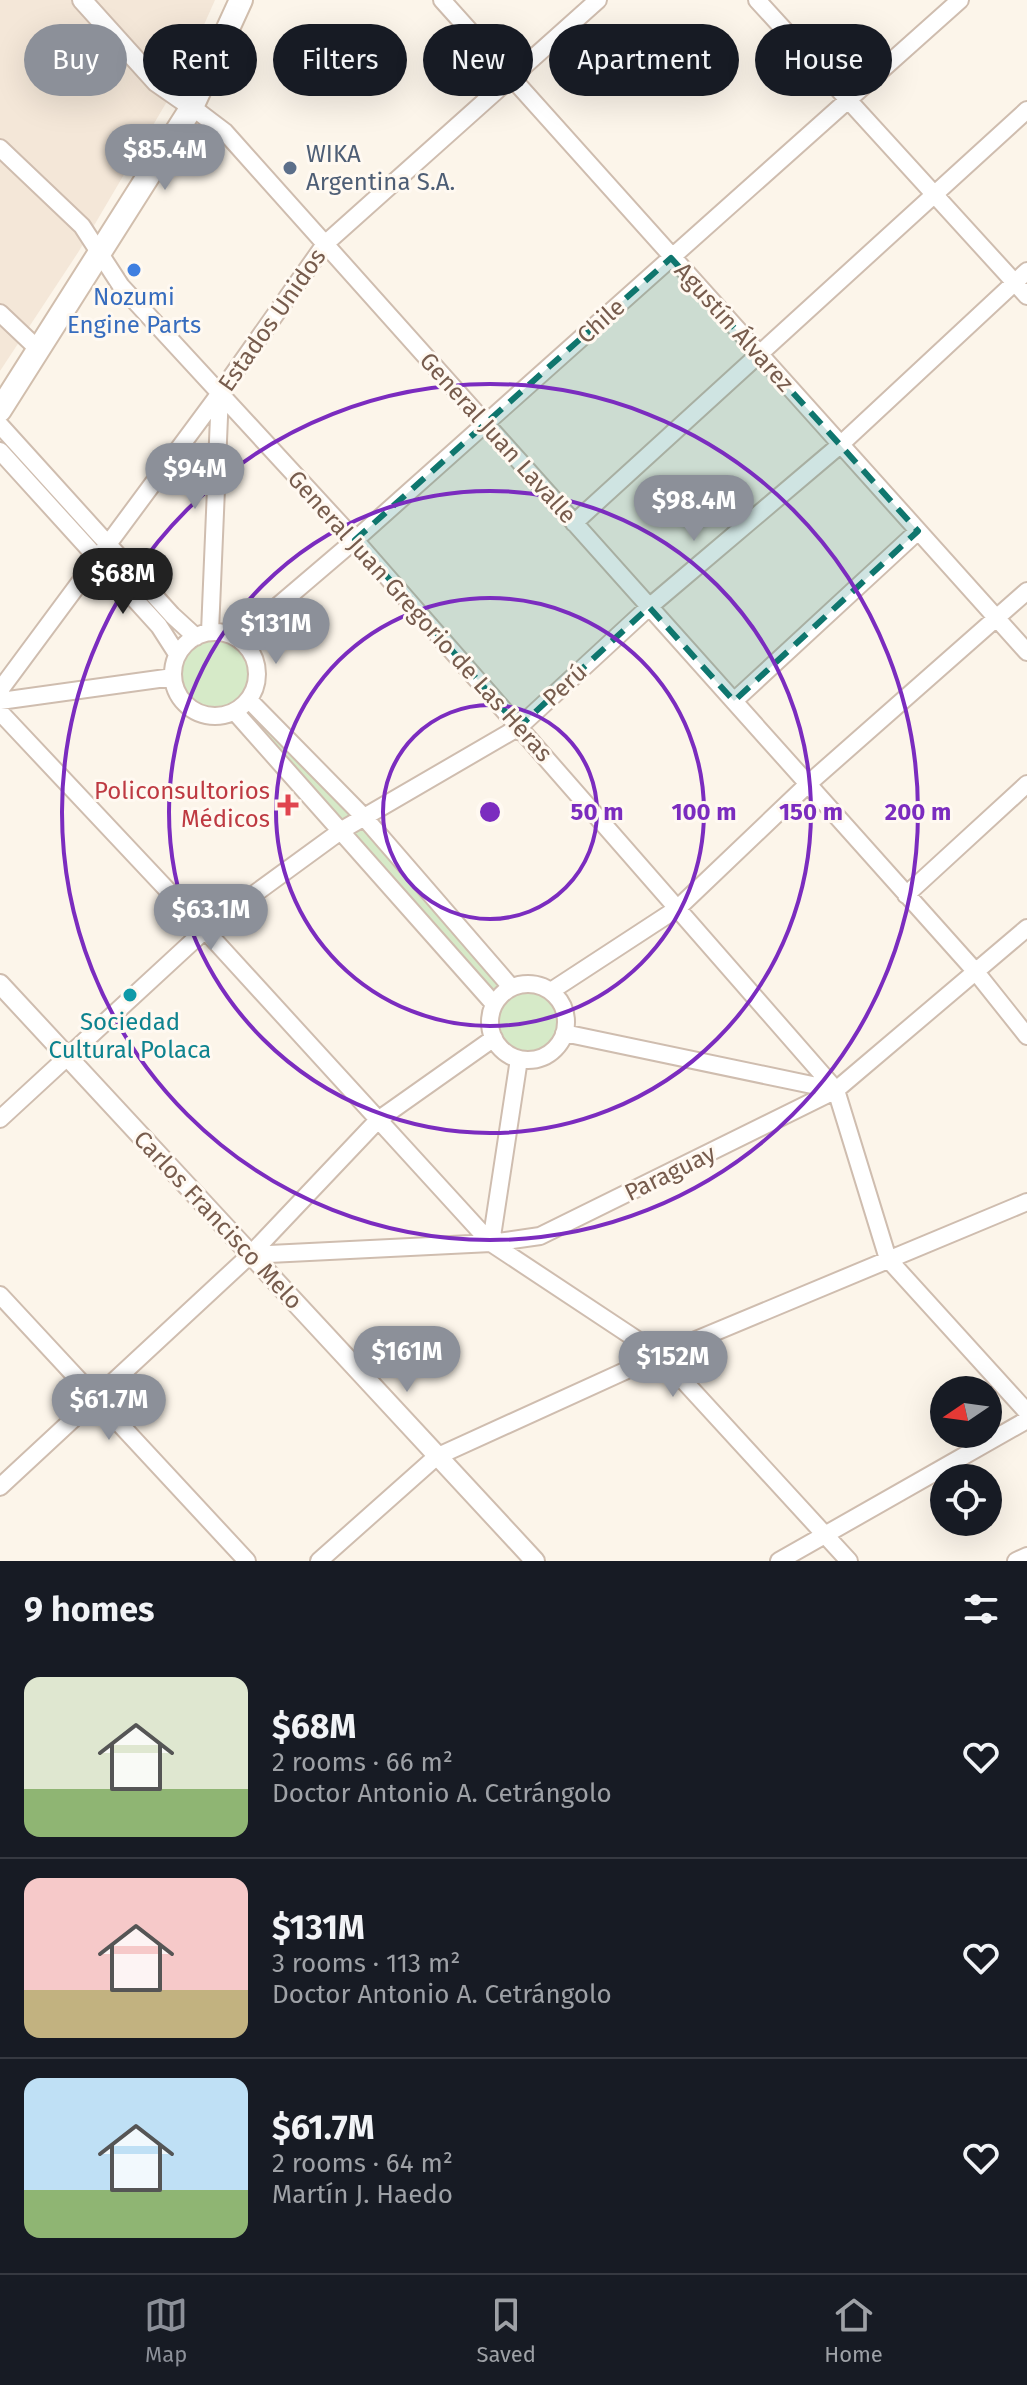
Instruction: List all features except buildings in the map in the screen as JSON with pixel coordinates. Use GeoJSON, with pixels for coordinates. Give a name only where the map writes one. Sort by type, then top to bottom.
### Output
{"type":"FeatureCollection","features":[{"type":"Feature","properties":{"kind":"main road"},"geometry":{"type":"LineString","coordinates":[[0,410],[192,107],[241,0]]}},
{"type":"Feature","properties":{"kind":"street","name":"General Juan Lavalle"},"geometry":{"type":"LineString","coordinates":[[82,0],[156,82],[225,132],[976,972],[1027,1036]]}},
{"type":"Feature","properties":{"kind":"street","name":"Agustín Álvarez"},"geometry":{"type":"LineString","coordinates":[[442,0],[464,24]]}},
{"type":"Feature","properties":{"kind":"street","name":"Estados Unidos"},"geometry":{"type":"LineString","coordinates":[[533,58],[598,0]]}},
{"type":"Feature","properties":{"kind":"street"},"geometry":{"type":"LineString","coordinates":[[757,0],[935,194],[1021,276],[1027,296]]}},
{"type":"Feature","properties":{"kind":"street","name":"Chile"},"geometry":{"type":"LineString","coordinates":[[239,639],[486,424],[960,0]]}},
{"type":"Feature","properties":{"kind":"street","name":"Estados Unidos"},"geometry":{"type":"LineString","coordinates":[[0,690],[220,393],[325,244],[490,96]]}},
{"type":"Feature","properties":{"kind":"street","name":"Agustín Álvarez"},"geometry":{"type":"LineString","coordinates":[[528,96],[1027,652]]}},
{"type":"Feature","properties":{"kind":"street"},"geometry":{"type":"LineString","coordinates":[[574,523],[1027,110]]}},
{"type":"Feature","properties":{"kind":"street","name":"General Juan Gregorio de Las Heras"},"geometry":{"type":"LineString","coordinates":[[0,148],[82,226],[121,286],[355,540],[836,1090],[888,1259],[1027,1412]]}},
{"type":"Feature","properties":{"kind":"street","name":"Perú"},"geometry":{"type":"LineString","coordinates":[[0,1119],[205,930],[363,816],[519,727],[649,607],[840,445],[1021,276]]}},
{"type":"Feature","properties":{"kind":"street"},"geometry":{"type":"LineString","coordinates":[[0,313],[38,349]]}},
{"type":"Feature","properties":{"kind":"street"},"geometry":{"type":"LineString","coordinates":[[0,451],[172,615],[203,634],[239,639],[255,661],[255,687],[249,700],[235,712],[222,716],[195,712],[178,696],[173,677],[177,654],[203,634],[220,393]]}},
{"type":"Feature","properties":{"kind":"street"},"geometry":{"type":"LineString","coordinates":[[0,425],[102,551],[177,654]]}},
{"type":"Feature","properties":{"kind":"street"},"geometry":{"type":"LineString","coordinates":[[734,701],[918,531]]}},
{"type":"Feature","properties":{"kind":"street"},"geometry":{"type":"LineString","coordinates":[[551,991],[678,908],[808,784],[1027,591]]}},
{"type":"Feature","properties":{"kind":"street"},"geometry":{"type":"LineString","coordinates":[[0,701],[173,677]]}},
{"type":"Feature","properties":{"kind":"street"},"geometry":{"type":"LineString","coordinates":[[249,700],[363,816],[511,987]]}},
{"type":"Feature","properties":{"kind":"street"},"geometry":{"type":"LineString","coordinates":[[0,712],[205,930],[491,1243],[660,1355],[849,1561]]}},
{"type":"Feature","properties":{"kind":"street"},"geometry":{"type":"LineString","coordinates":[[235,712],[494,1004]]}},
{"type":"Feature","properties":{"kind":"street"},"geometry":{"type":"LineString","coordinates":[[906,895],[1027,784]]}},
{"type":"Feature","properties":{"kind":"street","name":"Paraguay"},"geometry":{"type":"LineString","coordinates":[[250,1255],[491,1243],[540,1236],[836,1090],[1027,928]]}},
{"type":"Feature","properties":{"kind":"street","name":"Carlos Francisco Melo"},"geometry":{"type":"LineString","coordinates":[[0,984],[535,1561]]}},
{"type":"Feature","properties":{"kind":"street"},"geometry":{"type":"LineString","coordinates":[[532,984],[551,991],[564,1010],[564,1033],[559,1043],[542,1057],[519,1059],[509,1055],[494,1038],[490,1027],[494,1004],[511,987],[532,984]]}},
{"type":"Feature","properties":{"kind":"street"},"geometry":{"type":"LineString","coordinates":[[564,1033],[836,1090]]}},
{"type":"Feature","properties":{"kind":"street"},"geometry":{"type":"LineString","coordinates":[[0,1487],[250,1255],[378,1120],[494,1038]]}},
{"type":"Feature","properties":{"kind":"street"},"geometry":{"type":"LineString","coordinates":[[491,1243],[519,1059]]}},
{"type":"Feature","properties":{"kind":"street"},"geometry":{"type":"LineString","coordinates":[[319,1561],[436,1457],[660,1355],[1027,1202]]}},
{"type":"Feature","properties":{"kind":"street"},"geometry":{"type":"LineString","coordinates":[[0,1295],[247,1561]]}},
{"type":"Feature","properties":{"kind":"street"},"geometry":{"type":"LineString","coordinates":[[779,1561],[1027,1420]]}},
{"type":"Feature","properties":{"kind":"street"},"geometry":{"type":"LineString","coordinates":[[1016,1561],[1027,1556]]}},
{"type":"Feature","properties":{"kind":"highlighted area"},"geometry":{"type":"Polygon","coordinates":[[[671,258],[918,531],[734,701],[649,607],[519,727],[355,540],[671,258]]]}},
{"type":"Feature","properties":{"kind":"shaded area"},"geometry":{"type":"Polygon","coordinates":[[[0,0],[215,0],[204,24],[143,24],[143,96],[170,96],[79,251],[0,371],[0,0]]]}},
{"type":"Feature","properties":{"kind":"green space"},"geometry":{"type":"Polygon","coordinates":[[[215,638],[236,644],[246,654],[252,675],[246,696],[236,706],[215,712],[194,706],[184,696],[178,675],[184,654],[194,644],[215,638]]]}},
{"type":"Feature","properties":{"kind":"green space"},"geometry":{"type":"Polygon","coordinates":[[[249,700],[511,987],[494,1004],[235,712],[249,700]]]}},
{"type":"Feature","properties":{"kind":"green space"},"geometry":{"type":"Polygon","coordinates":[[[528,991],[540,993],[550,1000],[557,1010],[557,1034],[550,1044],[540,1051],[528,1053],[516,1051],[506,1044],[499,1034],[497,1022],[499,1010],[506,1000],[516,993],[528,991]]]}},
{"type":"Feature","properties":{"kind":"place","name":"WIKA Argentina S.A."},"geometry":{"type":"Point","coordinates":[290,168]}},
{"type":"Feature","properties":{"kind":"place","name":"Nozumi Engine Parts"},"geometry":{"type":"Point","coordinates":[134,270]}},
{"type":"Feature","properties":{"kind":"place","name":"Policonsultorios Médicos"},"geometry":{"type":"Point","coordinates":[288,805]}},
{"type":"Feature","properties":{"kind":"place","name":"Sociedad Cultural Polaca"},"geometry":{"type":"Point","coordinates":[130,995]}}]}
